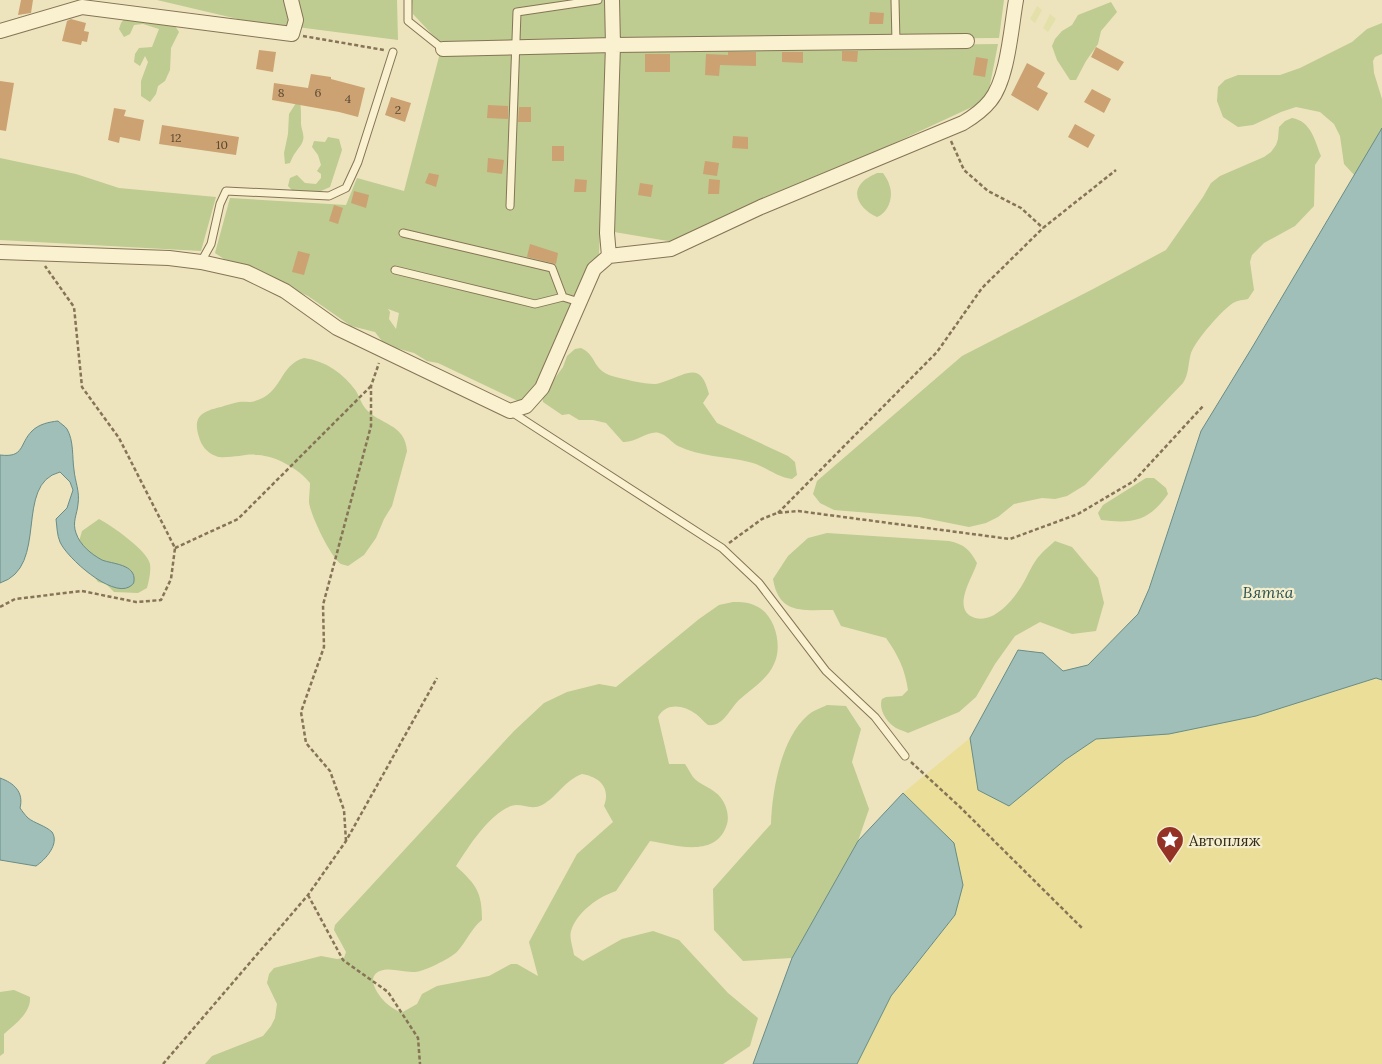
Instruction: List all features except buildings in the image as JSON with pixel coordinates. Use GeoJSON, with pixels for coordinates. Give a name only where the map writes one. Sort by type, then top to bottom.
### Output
{"type":"FeatureCollection","features":[{"type":"Feature","properties":{"kind":"street"},"geometry":{"type":"LineString","coordinates":[[0,31],[82,7],[292,34],[296,20],[291,0]]}},
{"type":"Feature","properties":{"kind":"street"},"geometry":{"type":"LineString","coordinates":[[609,256],[607,233],[613,45],[612,0]]}},
{"type":"Feature","properties":{"kind":"street"},"geometry":{"type":"LineString","coordinates":[[0,252],[169,258],[201,262],[246,272],[285,291],[337,328],[510,411],[526,406],[542,388],[594,269],[609,256],[671,249],[761,207],[963,123],[978,114],[991,100],[1000,84],[1016,0]]}},
{"type":"Feature","properties":{"kind":"street"},"geometry":{"type":"LineString","coordinates":[[443,48],[967,41]]}},
{"type":"Feature","properties":{"kind":"lane"},"geometry":{"type":"LineString","coordinates":[[408,0],[408,21],[443,48]]}},
{"type":"Feature","properties":{"kind":"lane"},"geometry":{"type":"LineString","coordinates":[[510,206],[517,12],[598,0]]}},
{"type":"Feature","properties":{"kind":"lane"},"geometry":{"type":"LineString","coordinates":[[895,0],[896,42]]}},
{"type":"Feature","properties":{"kind":"lane"},"geometry":{"type":"LineString","coordinates":[[201,262],[211,244],[220,204],[226,191],[329,196],[346,188],[358,162],[392,52]]}},
{"type":"Feature","properties":{"kind":"lane"},"geometry":{"type":"LineString","coordinates":[[403,233],[552,268],[563,297]]}},
{"type":"Feature","properties":{"kind":"lane"},"geometry":{"type":"LineString","coordinates":[[395,270],[535,304],[563,297],[579,302]]}},
{"type":"Feature","properties":{"kind":"lane"},"geometry":{"type":"LineString","coordinates":[[510,411],[722,548],[759,583],[826,671],[875,717],[905,756]]}},
{"type":"Feature","properties":{"kind":"path"},"geometry":{"type":"LineString","coordinates":[[292,34],[392,52]]}},
{"type":"Feature","properties":{"kind":"path"},"geometry":{"type":"LineString","coordinates":[[946,130],[964,170],[988,191],[1022,208],[1043,228]]}},
{"type":"Feature","properties":{"kind":"path"},"geometry":{"type":"LineString","coordinates":[[777,513],[937,352],[982,288],[1043,228],[1116,170]]}},
{"type":"Feature","properties":{"kind":"path"},"geometry":{"type":"LineString","coordinates":[[0,607],[15,599],[82,591],[136,602],[161,600],[171,580],[175,548],[119,438],[82,387],[74,307],[36,252]]}},
{"type":"Feature","properties":{"kind":"path"},"geometry":{"type":"LineString","coordinates":[[346,841],[344,810],[330,771],[306,742],[301,712],[324,647],[323,605],[371,426],[371,386],[384,350]]}},
{"type":"Feature","properties":{"kind":"path"},"geometry":{"type":"LineString","coordinates":[[175,548],[238,519],[371,386]]}},
{"type":"Feature","properties":{"kind":"path"},"geometry":{"type":"LineString","coordinates":[[722,548],[762,520],[777,513],[798,511],[1010,540],[1078,514],[1134,481],[1204,405]]}},
{"type":"Feature","properties":{"kind":"path"},"geometry":{"type":"LineString","coordinates":[[164,1064],[308,895],[346,841],[438,678]]}},
{"type":"Feature","properties":{"kind":"path"},"geometry":{"type":"LineString","coordinates":[[905,756],[960,807],[1083,928]]}},
{"type":"Feature","properties":{"kind":"path"},"geometry":{"type":"LineString","coordinates":[[308,895],[343,960],[388,992],[418,1038],[420,1064]]}},
{"type":"Feature","properties":{"kind":"shaded area"},"geometry":{"type":"Polygon","coordinates":[[[1037,6],[1042,10],[1035,23],[1030,19],[1037,6]]]}},
{"type":"Feature","properties":{"kind":"shaded area"},"geometry":{"type":"Polygon","coordinates":[[[1050,14],[1056,19],[1048,32],[1043,28],[1050,14]]]}},
{"type":"Feature","properties":{"kind":"green space"},"geometry":{"type":"Polygon","coordinates":[[[157,0],[397,0],[398,40],[242,20],[157,0]]]}},
{"type":"Feature","properties":{"kind":"green space"},"geometry":{"type":"Polygon","coordinates":[[[412,0],[608,0],[609,39],[442,45],[413,14],[412,0]]]}},
{"type":"Feature","properties":{"kind":"green space"},"geometry":{"type":"Polygon","coordinates":[[[614,0],[1004,0],[999,38],[615,40],[614,0]]]}},
{"type":"Feature","properties":{"kind":"green space"},"geometry":{"type":"Polygon","coordinates":[[[1111,2],[1117,12],[1101,31],[1098,44],[1076,80],[1070,80],[1057,60],[1052,46],[1055,39],[1062,31],[1072,25],[1078,15],[1111,2]]]}},
{"type":"Feature","properties":{"kind":"green space"},"geometry":{"type":"Polygon","coordinates":[[[126,17],[175,26],[179,32],[171,48],[170,70],[165,81],[158,86],[156,94],[150,102],[141,96],[141,81],[148,62],[145,56],[140,66],[134,62],[135,54],[139,48],[152,47],[159,29],[143,24],[134,25],[130,34],[124,37],[119,29],[126,17]]]}},
{"type":"Feature","properties":{"kind":"green space"},"geometry":{"type":"Polygon","coordinates":[[[1382,23],[1382,54],[1375,57],[1373,61],[1374,73],[1382,99],[1382,159],[1356,177],[1344,164],[1340,136],[1334,124],[1320,112],[1296,107],[1253,125],[1238,127],[1223,117],[1217,101],[1218,87],[1225,80],[1238,75],[1280,75],[1300,68],[1352,42],[1367,29],[1382,23]]]}},
{"type":"Feature","properties":{"kind":"green space"},"geometry":{"type":"Polygon","coordinates":[[[998,44],[987,100],[819,178],[674,242],[614,232],[619,49],[998,44]]]}},
{"type":"Feature","properties":{"kind":"green space"},"geometry":{"type":"Polygon","coordinates":[[[609,49],[599,254],[579,302],[535,385],[520,402],[438,363],[427,361],[414,353],[385,345],[375,332],[351,326],[308,296],[247,266],[224,259],[215,253],[230,198],[346,205],[357,178],[404,191],[440,53],[609,49]],[[388,309],[390,312],[389,319],[396,329],[399,313],[388,309]]]}},
{"type":"Feature","properties":{"kind":"green space"},"geometry":{"type":"Polygon","coordinates":[[[300,101],[303,141],[290,163],[285,164],[284,153],[288,134],[289,114],[296,103],[300,101]]]}},
{"type":"Feature","properties":{"kind":"green space"},"geometry":{"type":"Polygon","coordinates":[[[1292,118],[1304,123],[1308,127],[1321,156],[1315,165],[1314,206],[1295,226],[1264,243],[1252,255],[1250,262],[1254,290],[1248,299],[1233,303],[1209,326],[1191,353],[1183,383],[1085,485],[1067,496],[1055,499],[1042,498],[1014,504],[998,517],[986,523],[969,527],[919,517],[834,510],[820,503],[813,494],[817,481],[962,356],[1166,250],[1211,183],[1220,176],[1264,157],[1271,152],[1278,139],[1279,127],[1285,121],[1292,118]]]}},
{"type":"Feature","properties":{"kind":"green space"},"geometry":{"type":"Polygon","coordinates":[[[328,137],[339,139],[342,150],[330,187],[321,191],[294,192],[288,186],[290,178],[297,175],[305,183],[316,184],[321,178],[321,174],[317,171],[321,165],[318,155],[312,147],[314,141],[325,142],[328,137]]]}},
{"type":"Feature","properties":{"kind":"green space"},"geometry":{"type":"Polygon","coordinates":[[[0,158],[76,174],[119,188],[216,197],[201,251],[0,240],[0,158]]]}},
{"type":"Feature","properties":{"kind":"green space"},"geometry":{"type":"Polygon","coordinates":[[[877,173],[883,173],[889,183],[891,198],[885,211],[877,217],[864,208],[857,195],[860,185],[877,173]]]}},
{"type":"Feature","properties":{"kind":"green space"},"geometry":{"type":"Polygon","coordinates":[[[581,348],[590,354],[601,370],[612,376],[627,380],[656,384],[688,373],[694,372],[698,374],[706,384],[709,394],[703,403],[717,423],[788,456],[795,462],[797,475],[792,479],[786,478],[760,466],[740,460],[686,450],[659,433],[651,433],[633,441],[623,442],[606,423],[593,420],[579,420],[569,414],[562,415],[543,402],[542,396],[563,367],[567,356],[575,349],[581,348]]]}},
{"type":"Feature","properties":{"kind":"green space"},"geometry":{"type":"Polygon","coordinates":[[[304,358],[320,362],[340,373],[356,391],[362,404],[371,414],[390,425],[402,435],[407,451],[392,506],[376,538],[364,555],[348,566],[341,564],[337,560],[322,535],[310,508],[310,483],[300,473],[287,464],[265,456],[218,457],[213,455],[203,446],[197,430],[198,419],[204,413],[232,403],[253,402],[264,397],[271,392],[290,367],[304,358]]]}},
{"type":"Feature","properties":{"kind":"green space"},"geometry":{"type":"Polygon","coordinates":[[[1146,478],[1154,478],[1166,488],[1168,494],[1154,510],[1139,519],[1131,521],[1101,520],[1098,513],[1103,505],[1146,478]]]}},
{"type":"Feature","properties":{"kind":"green space"},"geometry":{"type":"Polygon","coordinates":[[[99,519],[143,552],[150,564],[147,588],[138,593],[114,592],[106,584],[98,582],[79,556],[78,545],[82,531],[99,519]]]}},
{"type":"Feature","properties":{"kind":"green space"},"geometry":{"type":"Polygon","coordinates":[[[827,533],[949,541],[963,546],[972,554],[977,563],[965,593],[964,608],[968,614],[982,619],[996,614],[1008,604],[1021,587],[1038,558],[1055,541],[1072,547],[1098,578],[1104,603],[1096,631],[1072,634],[1040,622],[1015,636],[995,664],[976,697],[959,712],[908,733],[897,729],[889,723],[884,715],[881,707],[882,699],[902,696],[908,690],[900,662],[886,638],[841,626],[833,610],[802,610],[794,608],[787,605],[776,591],[773,579],[788,556],[808,538],[827,533]]]}},
{"type":"Feature","properties":{"kind":"green space"},"geometry":{"type":"Polygon","coordinates":[[[733,602],[748,603],[763,610],[768,616],[776,631],[778,648],[777,657],[771,670],[718,723],[708,725],[691,711],[676,706],[661,712],[658,717],[669,764],[685,764],[696,780],[718,795],[723,801],[727,812],[728,820],[726,827],[720,837],[713,843],[703,846],[682,847],[650,841],[616,891],[602,897],[589,906],[574,924],[570,936],[574,955],[583,961],[622,939],[653,931],[679,940],[728,993],[758,1018],[750,1046],[723,1064],[205,1064],[212,1056],[263,1036],[271,1026],[275,1018],[277,1004],[267,983],[269,974],[274,968],[321,956],[337,959],[344,958],[346,952],[334,930],[335,925],[514,731],[544,703],[567,692],[599,684],[616,687],[699,619],[719,605],[733,602]],[[582,774],[576,777],[547,802],[538,807],[511,806],[487,823],[456,866],[477,889],[481,902],[482,920],[457,952],[440,963],[419,971],[389,970],[380,971],[376,974],[373,977],[374,986],[387,1003],[401,1013],[417,1004],[422,994],[437,986],[489,976],[511,964],[517,964],[538,976],[529,942],[577,854],[613,822],[604,806],[606,799],[605,788],[598,780],[582,774]]]}},
{"type":"Feature","properties":{"kind":"green space"},"geometry":{"type":"Polygon","coordinates":[[[827,705],[846,706],[861,729],[852,762],[869,809],[858,841],[792,958],[743,961],[714,930],[713,889],[771,824],[773,796],[784,752],[798,726],[807,716],[827,705]]]}},
{"type":"Feature","properties":{"kind":"green space"},"geometry":{"type":"Polygon","coordinates":[[[14,990],[30,997],[30,1003],[22,1018],[4,1034],[4,1053],[0,1056],[0,992],[14,990]]]}},
{"type":"Feature","properties":{"kind":"sand","name":"Автопляж"},"geometry":{"type":"Polygon","coordinates":[[[1376,678],[1382,680],[1382,1064],[857,1064],[891,996],[955,915],[954,843],[903,793],[970,738],[978,790],[1065,760],[1096,739],[1169,734],[1256,716],[1376,678]]]}},
{"type":"Feature","properties":{"kind":"water","name":"Вятка"},"geometry":{"type":"Polygon","coordinates":[[[1382,128],[1382,680],[1376,678],[1256,716],[1169,734],[1096,739],[1065,760],[1009,806],[978,790],[970,738],[1018,650],[1043,653],[1063,671],[1088,665],[1138,614],[1149,589],[1201,431],[1382,128]]]}},
{"type":"Feature","properties":{"kind":"water"},"geometry":{"type":"Polygon","coordinates":[[[58,421],[67,429],[72,444],[78,495],[74,525],[78,537],[86,549],[98,558],[131,571],[134,575],[134,582],[129,587],[121,589],[101,581],[80,566],[64,549],[60,542],[56,519],[67,508],[73,490],[70,482],[60,472],[46,480],[38,492],[29,544],[24,561],[15,574],[0,583],[0,455],[18,452],[35,429],[44,424],[58,421]]]}},
{"type":"Feature","properties":{"kind":"water"},"geometry":{"type":"Polygon","coordinates":[[[0,778],[14,785],[17,789],[21,797],[20,808],[27,817],[52,832],[54,837],[53,846],[36,866],[0,860],[0,778]]]}},
{"type":"Feature","properties":{"kind":"water"},"geometry":{"type":"Polygon","coordinates":[[[903,793],[954,843],[963,885],[955,915],[891,996],[857,1064],[753,1064],[792,958],[858,841],[903,793]]]}},
{"type":"Feature","properties":{"kind":"place","name":"Автопляж"},"geometry":{"type":"Point","coordinates":[1170,864]}}]}
